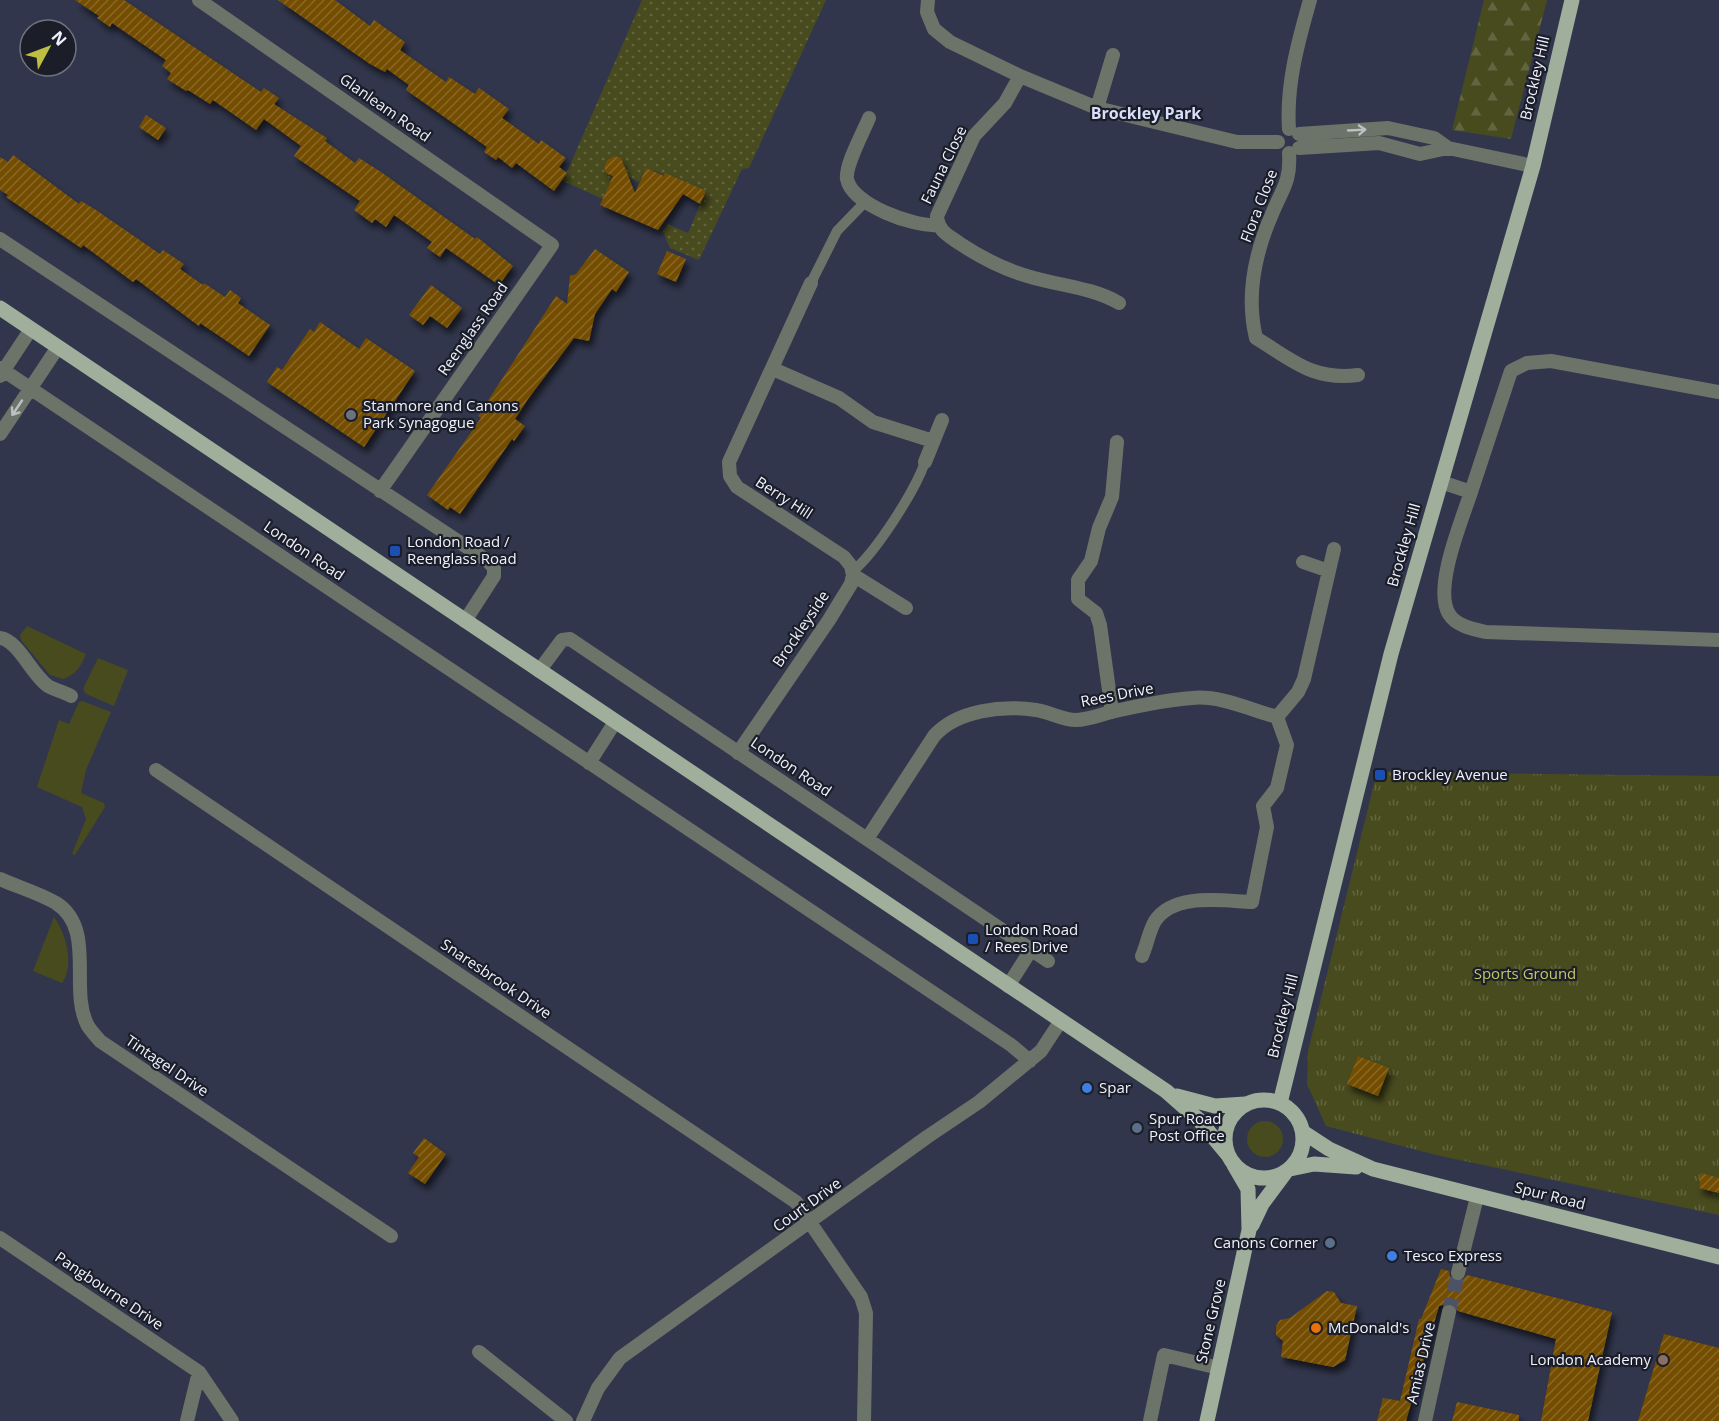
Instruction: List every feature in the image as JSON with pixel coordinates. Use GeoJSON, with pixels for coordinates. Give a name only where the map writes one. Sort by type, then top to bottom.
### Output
{"type":"FeatureCollection","features":[{"type":"Feature","properties":{"kind":"main road","name":"Brockley Hill"},"geometry":{"type":"LineString","coordinates":[[1280,1103],[1391,654],[1533,166],[1572,0]]}},
{"type":"Feature","properties":{"kind":"main road"},"geometry":{"type":"LineString","coordinates":[[0,308],[1060,1022],[1166,1091],[1199,1120],[1231,1160],[1254,1177],[1268,1179],[1287,1171],[1300,1155],[1303,1132],[1297,1117],[1280,1103],[1258,1100],[1245,1104],[1207,1105],[1166,1091]]}},
{"type":"Feature","properties":{"kind":"main road"},"geometry":{"type":"LineString","coordinates":[[1231,1160],[1224,1137],[1228,1123],[1245,1104]]}},
{"type":"Feature","properties":{"kind":"main road","name":"Spur Road"},"geometry":{"type":"LineString","coordinates":[[1303,1132],[1329,1149],[1373,1169],[1719,1257]]}},
{"type":"Feature","properties":{"kind":"main road","name":"Stone Grove"},"geometry":{"type":"LineString","coordinates":[[1231,1160],[1248,1189],[1250,1230]]}},
{"type":"Feature","properties":{"kind":"main road","name":"Spur Road"},"geometry":{"type":"LineString","coordinates":[[1287,1171],[1314,1164],[1373,1169]]}},
{"type":"Feature","properties":{"kind":"main road","name":"Stone Grove"},"geometry":{"type":"LineString","coordinates":[[1207,1421],[1250,1230],[1262,1204],[1287,1171]]}},
{"type":"Feature","properties":{"kind":"street","name":"Glanleam Road"},"geometry":{"type":"LineString","coordinates":[[199,0],[552,245]]}},
{"type":"Feature","properties":{"kind":"street"},"geometry":{"type":"LineString","coordinates":[[928,0],[929,19],[941,36],[1020,76],[1097,108],[1237,142],[1278,142],[1283,150],[1294,141],[1388,128],[1434,138],[1448,148],[1533,166]]}},
{"type":"Feature","properties":{"kind":"street"},"geometry":{"type":"LineString","coordinates":[[1294,141],[1288,108],[1296,52],[1310,0]]}},
{"type":"Feature","properties":{"kind":"street"},"geometry":{"type":"LineString","coordinates":[[1097,108],[1113,55]]}},
{"type":"Feature","properties":{"kind":"street","name":"Fauna Close"},"geometry":{"type":"LineString","coordinates":[[1020,76],[1005,103],[974,136],[937,216],[937,225],[985,261],[1032,278],[1104,294],[1119,303]]}},
{"type":"Feature","properties":{"kind":"street"},"geometry":{"type":"LineString","coordinates":[[870,118],[847,171],[850,187],[865,202],[915,224],[937,225]]}},
{"type":"Feature","properties":{"kind":"street","name":"Flora Close"},"geometry":{"type":"LineString","coordinates":[[1294,141],[1287,186],[1261,242],[1254,270],[1252,324],[1256,338],[1306,370],[1344,377],[1358,375]]}},
{"type":"Feature","properties":{"kind":"street"},"geometry":{"type":"LineString","coordinates":[[811,283],[837,231],[865,202]]}},
{"type":"Feature","properties":{"kind":"street"},"geometry":{"type":"LineString","coordinates":[[0,239],[488,561],[494,568],[494,576],[465,621]]}},
{"type":"Feature","properties":{"kind":"street","name":"Reenglass Road"},"geometry":{"type":"LineString","coordinates":[[380,490],[552,245]]}},
{"type":"Feature","properties":{"kind":"street","name":"Berry Hill"},"geometry":{"type":"LineString","coordinates":[[811,283],[729,462],[730,476],[737,487],[844,557],[853,573]]}},
{"type":"Feature","properties":{"kind":"street"},"geometry":{"type":"LineString","coordinates":[[1,371],[31,329]]}},
{"type":"Feature","properties":{"kind":"street"},"geometry":{"type":"LineString","coordinates":[[0,434],[58,347]]}},
{"type":"Feature","properties":{"kind":"street"},"geometry":{"type":"LineString","coordinates":[[1719,392],[1551,361],[1527,363],[1511,371],[1447,570],[1443,599],[1449,615],[1464,626],[1486,632],[1719,639]]}},
{"type":"Feature","properties":{"kind":"street"},"geometry":{"type":"LineString","coordinates":[[773,369],[838,398],[873,422],[933,441]]}},
{"type":"Feature","properties":{"kind":"street","name":"London Road"},"geometry":{"type":"LineString","coordinates":[[1,371],[31,388],[1011,1045],[1030,1061]]}},
{"type":"Feature","properties":{"kind":"street"},"geometry":{"type":"LineString","coordinates":[[906,608],[853,573],[863,563],[919,479],[942,420]]}},
{"type":"Feature","properties":{"kind":"street"},"geometry":{"type":"LineString","coordinates":[[1112,712],[1100,626],[1096,613],[1078,600],[1076,593],[1078,580],[1091,561],[1099,528],[1112,497],[1118,442]]}},
{"type":"Feature","properties":{"kind":"street"},"geometry":{"type":"LineString","coordinates":[[1441,482],[1471,492]]}},
{"type":"Feature","properties":{"kind":"street"},"geometry":{"type":"LineString","coordinates":[[1142,956],[1156,920],[1170,909],[1205,900],[1252,902],[1267,827],[1263,806],[1277,788],[1287,745],[1276,717],[1298,692],[1305,679],[1334,549]]}},
{"type":"Feature","properties":{"kind":"street"},"geometry":{"type":"LineString","coordinates":[[1303,562],[1329,571]]}},
{"type":"Feature","properties":{"kind":"street","name":"Brockleyside"},"geometry":{"type":"LineString","coordinates":[[738,753],[829,620],[851,584],[853,573]]}},
{"type":"Feature","properties":{"kind":"street"},"geometry":{"type":"LineString","coordinates":[[0,638],[5,639],[16,649],[49,686],[71,696]]}},
{"type":"Feature","properties":{"kind":"street","name":"London Road"},"geometry":{"type":"LineString","coordinates":[[539,671],[559,643],[570,639],[1048,961]]}},
{"type":"Feature","properties":{"kind":"street","name":"Rees Drive"},"geometry":{"type":"LineString","coordinates":[[867,839],[934,736],[951,722],[996,710],[1039,710],[1075,720],[1193,698],[1210,698],[1276,717]]}},
{"type":"Feature","properties":{"kind":"street"},"geometry":{"type":"LineString","coordinates":[[589,763],[615,722]]}},
{"type":"Feature","properties":{"kind":"street","name":"Snaresbrook Drive"},"geometry":{"type":"LineString","coordinates":[[156,770],[796,1202],[861,1297],[866,1313],[864,1421]]}},
{"type":"Feature","properties":{"kind":"street","name":"Tintagel Drive"},"geometry":{"type":"LineString","coordinates":[[0,879],[57,904],[69,918],[78,936],[80,994],[87,1024],[100,1041],[391,1236]]}},
{"type":"Feature","properties":{"kind":"street"},"geometry":{"type":"LineString","coordinates":[[1008,986],[1030,950]]}},
{"type":"Feature","properties":{"kind":"street","name":"Court Drive"},"geometry":{"type":"LineString","coordinates":[[583,1421],[598,1388],[620,1358],[979,1102],[1041,1051],[1060,1022]]}},
{"type":"Feature","properties":{"kind":"street"},"geometry":{"type":"LineString","coordinates":[[1458,1273],[1476,1197]]}},
{"type":"Feature","properties":{"kind":"street","name":"Pangbourne Drive"},"geometry":{"type":"LineString","coordinates":[[0,1238],[199,1372],[232,1421]]}},
{"type":"Feature","properties":{"kind":"street","name":"Amias Drive"},"geometry":{"type":"LineString","coordinates":[[1425,1421],[1449,1312]]}},
{"type":"Feature","properties":{"kind":"street"},"geometry":{"type":"LineString","coordinates":[[479,1353],[566,1421]]}},
{"type":"Feature","properties":{"kind":"street"},"geometry":{"type":"LineString","coordinates":[[1150,1421],[1164,1355],[1219,1368]]}},
{"type":"Feature","properties":{"kind":"street"},"geometry":{"type":"LineString","coordinates":[[187,1421],[199,1372]]}},
{"type":"Feature","properties":{"kind":"green space"},"geometry":{"type":"Polygon","coordinates":[[[642,0],[826,0],[749,168],[742,169],[699,260],[670,248],[663,232],[667,224],[688,233],[706,191],[646,168],[639,182],[621,174],[625,167],[622,160],[614,156],[608,159],[604,167],[606,173],[613,176],[603,199],[563,181],[642,0]]]}},
{"type":"Feature","properties":{"kind":"green space"},"geometry":{"type":"Polygon","coordinates":[[[1484,0],[1547,0],[1511,139],[1452,130],[1484,0]]]}},
{"type":"Feature","properties":{"kind":"green space"},"geometry":{"type":"Polygon","coordinates":[[[27,626],[86,654],[78,670],[63,679],[50,675],[21,640],[20,635],[27,626]]]}},
{"type":"Feature","properties":{"kind":"green space"},"geometry":{"type":"Polygon","coordinates":[[[98,658],[128,670],[114,706],[86,694],[83,689],[98,658]]]}},
{"type":"Feature","properties":{"kind":"green space"},"geometry":{"type":"Polygon","coordinates":[[[82,701],[111,712],[86,770],[81,793],[104,803],[105,807],[75,855],[72,854],[86,819],[82,807],[37,787],[59,720],[69,724],[79,702],[82,701]]]}},
{"type":"Feature","properties":{"kind":"green space","name":"Sports Ground"},"geometry":{"type":"Polygon","coordinates":[[[1377,772],[1719,776],[1719,1215],[1436,1155],[1326,1126],[1307,1084],[1308,1051],[1377,772]]]}},
{"type":"Feature","properties":{"kind":"green space"},"geometry":{"type":"Polygon","coordinates":[[[54,917],[67,949],[68,967],[62,983],[33,971],[54,917]]]}},
{"type":"Feature","properties":{"kind":"green space"},"geometry":{"type":"Polygon","coordinates":[[[1265,1121],[1278,1126],[1283,1139],[1278,1152],[1265,1157],[1252,1152],[1247,1139],[1252,1126],[1265,1121]]]}},
{"type":"Feature","properties":{"kind":"building"},"geometry":{"type":"Polygon","coordinates":[[[75,0],[124,0],[261,92],[264,88],[279,98],[274,104],[327,138],[325,141],[355,163],[359,158],[381,172],[475,239],[477,237],[513,266],[499,285],[446,248],[440,257],[427,248],[432,242],[394,215],[386,227],[375,219],[372,223],[354,210],[360,201],[294,156],[301,146],[264,119],[256,130],[213,100],[210,104],[167,79],[171,73],[162,66],[166,60],[112,23],[110,27],[97,18],[99,16],[75,0]]]}},
{"type":"Feature","properties":{"kind":"building"},"geometry":{"type":"Polygon","coordinates":[[[278,0],[335,0],[370,26],[374,20],[405,42],[400,50],[446,82],[449,77],[475,94],[479,88],[509,109],[502,118],[539,144],[541,140],[566,158],[559,167],[567,173],[554,191],[516,163],[512,168],[498,157],[496,160],[484,152],[487,147],[406,90],[409,85],[387,69],[385,72],[370,64],[278,0]]]}},
{"type":"Feature","properties":{"kind":"building"},"geometry":{"type":"Polygon","coordinates":[[[146,115],[166,128],[158,140],[139,127],[146,115]]]}},
{"type":"Feature","properties":{"kind":"building"},"geometry":{"type":"Polygon","coordinates":[[[13,155],[79,204],[81,201],[160,254],[163,250],[184,264],[180,269],[203,285],[204,283],[225,297],[230,290],[241,298],[238,303],[270,325],[249,356],[200,323],[199,326],[136,279],[133,282],[83,245],[81,248],[6,197],[8,195],[0,190],[0,157],[8,162],[13,155]]]}},
{"type":"Feature","properties":{"kind":"building"},"geometry":{"type":"Polygon","coordinates":[[[614,156],[621,158],[635,193],[646,168],[664,176],[665,173],[706,191],[700,204],[683,194],[658,230],[600,205],[613,176],[606,173],[604,167],[608,159],[614,156]]]}},
{"type":"Feature","properties":{"kind":"building"},"geometry":{"type":"Polygon","coordinates":[[[595,249],[629,272],[616,292],[612,289],[595,314],[589,341],[574,338],[528,399],[515,419],[525,426],[514,441],[512,439],[460,514],[450,507],[448,510],[427,495],[481,418],[478,416],[556,296],[567,304],[570,276],[576,274],[595,249]]]}},
{"type":"Feature","properties":{"kind":"building"},"geometry":{"type":"Polygon","coordinates":[[[667,251],[686,259],[676,282],[657,274],[667,251]]]}},
{"type":"Feature","properties":{"kind":"building"},"geometry":{"type":"Polygon","coordinates":[[[431,285],[462,308],[447,328],[430,316],[423,325],[409,315],[431,285]]]}},
{"type":"Feature","properties":{"kind":"building","name":"Stanmore and Canons Park Synagogue"},"geometry":{"type":"Polygon","coordinates":[[[320,322],[359,349],[366,338],[415,371],[364,447],[267,382],[277,367],[282,370],[310,329],[314,332],[320,322]]]}},
{"type":"Feature","properties":{"kind":"building"},"geometry":{"type":"Polygon","coordinates":[[[1358,1056],[1389,1068],[1378,1096],[1347,1084],[1358,1056]]]}},
{"type":"Feature","properties":{"kind":"building"},"geometry":{"type":"Polygon","coordinates":[[[424,1138],[446,1154],[425,1184],[408,1173],[419,1157],[413,1153],[424,1138]]]}},
{"type":"Feature","properties":{"kind":"building"},"geometry":{"type":"Polygon","coordinates":[[[1701,1173],[1719,1178],[1719,1193],[1699,1188],[1701,1173]]]}},
{"type":"Feature","properties":{"kind":"building"},"geometry":{"type":"Polygon","coordinates":[[[1441,1269],[1449,1271],[1455,1282],[1461,1281],[1467,1275],[1612,1312],[1588,1421],[1541,1421],[1556,1339],[1458,1311],[1450,1303],[1439,1306],[1406,1421],[1377,1421],[1383,1398],[1400,1401],[1419,1319],[1421,1319],[1441,1269]]]}},
{"type":"Feature","properties":{"kind":"building"},"geometry":{"type":"Polygon","coordinates":[[[1327,1291],[1334,1292],[1341,1303],[1357,1306],[1345,1360],[1333,1367],[1281,1357],[1283,1341],[1276,1335],[1276,1326],[1280,1320],[1290,1318],[1327,1291]]]}},
{"type":"Feature","properties":{"kind":"building"},"geometry":{"type":"Polygon","coordinates":[[[1664,1334],[1719,1348],[1719,1421],[1638,1421],[1664,1334]]]}},
{"type":"Feature","properties":{"kind":"building"},"geometry":{"type":"Polygon","coordinates":[[[1457,1402],[1519,1415],[1519,1421],[1452,1421],[1457,1402]]]}},
{"type":"Feature","properties":{"kind":"tunnel"},"geometry":{"type":"LineString","coordinates":[[1449,1312],[1458,1273]]}},
{"type":"Feature","properties":{"kind":"place","name":"Stanmore and Canons Park Synagogue"},"geometry":{"type":"Point","coordinates":[351,415]}},
{"type":"Feature","properties":{"kind":"place","name":"London Road / Reenglass Road"},"geometry":{"type":"Point","coordinates":[395,551]}},
{"type":"Feature","properties":{"kind":"place","name":"Brockley Avenue"},"geometry":{"type":"Point","coordinates":[1380,775]}},
{"type":"Feature","properties":{"kind":"place","name":"London Road / Rees Drive"},"geometry":{"type":"Point","coordinates":[973,939]}},
{"type":"Feature","properties":{"kind":"place","name":"Spar"},"geometry":{"type":"Point","coordinates":[1087,1088]}},
{"type":"Feature","properties":{"kind":"place","name":"Spur Road Post Office"},"geometry":{"type":"Point","coordinates":[1137,1128]}},
{"type":"Feature","properties":{"kind":"place","name":"Canons Corner"},"geometry":{"type":"Point","coordinates":[1330,1243]}},
{"type":"Feature","properties":{"kind":"place","name":"Tesco Express"},"geometry":{"type":"Point","coordinates":[1392,1256]}},
{"type":"Feature","properties":{"kind":"place","name":"McDonald's"},"geometry":{"type":"Point","coordinates":[1316,1328]}},
{"type":"Feature","properties":{"kind":"place","name":"London Academy"},"geometry":{"type":"Point","coordinates":[1663,1360]}},
{"type":"Feature","properties":{"kind":"district","name":"Brockley Park"},"geometry":{"type":"Point","coordinates":[1146,113]}}]}
